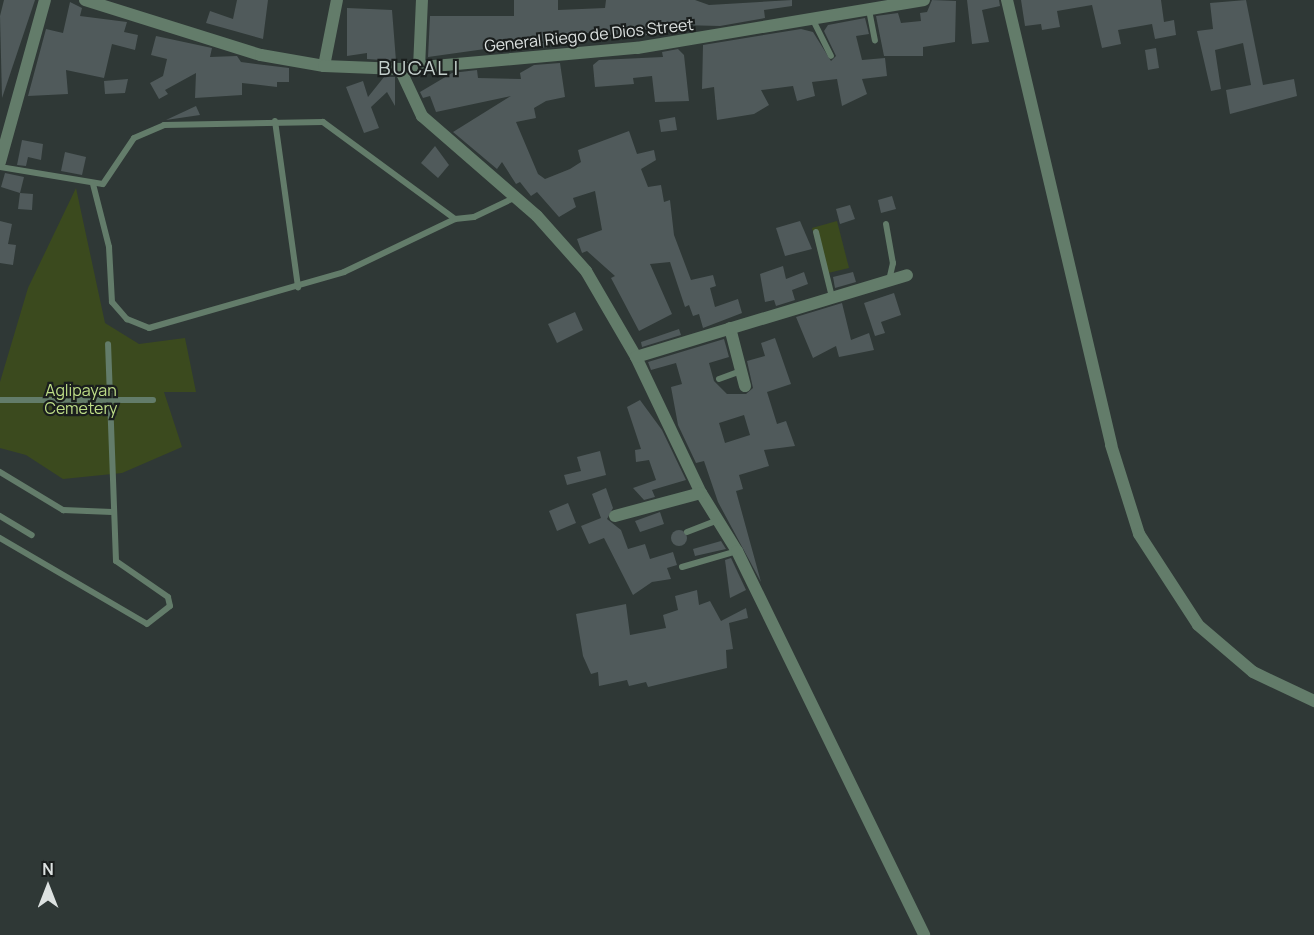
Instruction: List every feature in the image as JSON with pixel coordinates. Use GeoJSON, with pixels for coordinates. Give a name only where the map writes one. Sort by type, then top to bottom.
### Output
{"type":"FeatureCollection","features":[{"type":"Feature","properties":{"kind":"street"},"geometry":{"type":"LineString","coordinates":[[0,162],[45,0]]}},
{"type":"Feature","properties":{"kind":"street","name":"General Riego de Dios Street"},"geometry":{"type":"LineString","coordinates":[[85,0],[226,46],[324,66],[400,69],[637,48],[924,0]]}},
{"type":"Feature","properties":{"kind":"street"},"geometry":{"type":"LineString","coordinates":[[324,66],[337,0]]}},
{"type":"Feature","properties":{"kind":"street"},"geometry":{"type":"LineString","coordinates":[[419,68],[422,0]]}},
{"type":"Feature","properties":{"kind":"street"},"geometry":{"type":"LineString","coordinates":[[1007,0],[1111,445],[1139,534],[1198,625],[1253,672],[1314,701]]}},
{"type":"Feature","properties":{"kind":"street"},"geometry":{"type":"LineString","coordinates":[[400,69],[422,116],[517,197],[586,271],[636,357],[701,493],[737,551],[924,935]]}},
{"type":"Feature","properties":{"kind":"street"},"geometry":{"type":"LineString","coordinates":[[636,357],[907,274]]}},
{"type":"Feature","properties":{"kind":"street"},"geometry":{"type":"LineString","coordinates":[[730,328],[745,386]]}},
{"type":"Feature","properties":{"kind":"street"},"geometry":{"type":"LineString","coordinates":[[615,516],[701,493]]}},
{"type":"Feature","properties":{"kind":"lane"},"geometry":{"type":"LineString","coordinates":[[869,10],[874,40]]}},
{"type":"Feature","properties":{"kind":"lane"},"geometry":{"type":"LineString","coordinates":[[813,20],[831,56]]}},
{"type":"Feature","properties":{"kind":"lane"},"geometry":{"type":"LineString","coordinates":[[0,167],[103,184],[135,138],[164,125],[275,121],[323,122],[456,219]]}},
{"type":"Feature","properties":{"kind":"lane"},"geometry":{"type":"LineString","coordinates":[[275,121],[298,287]]}},
{"type":"Feature","properties":{"kind":"lane"},"geometry":{"type":"LineString","coordinates":[[93,184],[109,247],[112,302],[128,319],[149,328],[298,287],[456,219],[474,217],[517,197]]}},
{"type":"Feature","properties":{"kind":"lane"},"geometry":{"type":"LineString","coordinates":[[886,224],[893,263],[889,280]]}},
{"type":"Feature","properties":{"kind":"lane"},"geometry":{"type":"LineString","coordinates":[[816,232],[832,297]]}},
{"type":"Feature","properties":{"kind":"lane"},"geometry":{"type":"LineString","coordinates":[[0,538],[150,624],[171,601],[116,561],[112,512],[108,344]]}},
{"type":"Feature","properties":{"kind":"lane"},"geometry":{"type":"LineString","coordinates":[[719,379],[741,371]]}},
{"type":"Feature","properties":{"kind":"lane"},"geometry":{"type":"LineString","coordinates":[[0,400],[153,400]]}},
{"type":"Feature","properties":{"kind":"lane"},"geometry":{"type":"LineString","coordinates":[[0,472],[63,510],[112,512]]}},
{"type":"Feature","properties":{"kind":"lane"},"geometry":{"type":"LineString","coordinates":[[0,516],[32,536]]}},
{"type":"Feature","properties":{"kind":"lane"},"geometry":{"type":"LineString","coordinates":[[687,532],[718,520]]}},
{"type":"Feature","properties":{"kind":"lane"},"geometry":{"type":"LineString","coordinates":[[682,567],[737,551]]}},
{"type":"Feature","properties":{"kind":"green space","name":"Aglipayan Cemetery"},"geometry":{"type":"Polygon","coordinates":[[[76,188],[105,323],[139,344],[185,338],[196,392],[164,392],[182,447],[122,473],[63,479],[26,455],[0,448],[0,382],[28,288],[76,188]]]}},
{"type":"Feature","properties":{"kind":"green space"},"geometry":{"type":"Polygon","coordinates":[[[837,221],[849,268],[824,274],[812,228],[837,221]]]}},
{"type":"Feature","properties":{"kind":"building"},"geometry":{"type":"Polygon","coordinates":[[[4,0],[35,0],[2,98],[0,16],[4,0]]]}},
{"type":"Feature","properties":{"kind":"building"},"geometry":{"type":"Polygon","coordinates":[[[237,0],[268,0],[263,39],[206,23],[210,11],[233,19],[237,0]]]}},
{"type":"Feature","properties":{"kind":"building"},"geometry":{"type":"Polygon","coordinates":[[[514,0],[558,0],[558,10],[605,8],[606,0],[695,0],[709,5],[792,0],[792,6],[764,10],[765,18],[720,26],[680,25],[640,37],[573,32],[573,42],[547,42],[547,48],[514,45],[428,57],[430,16],[514,16],[514,0]]]}},
{"type":"Feature","properties":{"kind":"building"},"geometry":{"type":"Polygon","coordinates":[[[932,0],[956,1],[955,42],[923,47],[923,56],[884,56],[876,16],[898,13],[901,23],[921,21],[920,13],[927,12],[932,0]]]}},
{"type":"Feature","properties":{"kind":"building"},"geometry":{"type":"Polygon","coordinates":[[[967,0],[999,0],[1000,6],[982,10],[989,42],[972,44],[967,0]]]}},
{"type":"Feature","properties":{"kind":"building"},"geometry":{"type":"Polygon","coordinates":[[[1021,0],[1161,0],[1164,22],[1174,20],[1176,35],[1155,39],[1152,24],[1118,30],[1121,44],[1102,48],[1092,5],[1057,11],[1060,27],[1042,30],[1041,24],[1025,26],[1021,0]]]}},
{"type":"Feature","properties":{"kind":"building"},"geometry":{"type":"Polygon","coordinates":[[[1246,0],[1263,85],[1294,79],[1297,96],[1230,114],[1226,90],[1251,85],[1243,43],[1215,50],[1221,89],[1211,91],[1197,31],[1213,29],[1210,3],[1246,0]]]}},
{"type":"Feature","properties":{"kind":"building"},"geometry":{"type":"Polygon","coordinates":[[[70,2],[82,8],[80,16],[127,22],[124,32],[138,35],[135,50],[112,44],[104,78],[66,70],[68,94],[28,96],[46,29],[63,33],[70,2]]]}},
{"type":"Feature","properties":{"kind":"building"},"geometry":{"type":"Polygon","coordinates":[[[347,8],[392,10],[396,61],[367,59],[367,53],[347,56],[347,8]]]}},
{"type":"Feature","properties":{"kind":"building"},"geometry":{"type":"Polygon","coordinates":[[[865,18],[869,34],[856,36],[862,60],[885,58],[887,76],[862,79],[867,94],[842,106],[837,79],[812,82],[815,96],[797,101],[793,86],[761,90],[769,105],[754,114],[717,120],[714,87],[702,89],[703,45],[801,29],[813,32],[831,61],[836,56],[824,31],[828,25],[865,18]]]}},
{"type":"Feature","properties":{"kind":"building"},"geometry":{"type":"Polygon","coordinates":[[[156,36],[212,48],[210,57],[237,56],[241,62],[289,68],[289,82],[277,82],[277,87],[242,83],[242,95],[195,98],[196,73],[165,90],[168,94],[159,99],[150,83],[163,76],[167,59],[151,55],[156,36]]]}},
{"type":"Feature","properties":{"kind":"building"},"geometry":{"type":"Polygon","coordinates":[[[1156,48],[1159,68],[1148,70],[1145,50],[1156,48]]]}},
{"type":"Feature","properties":{"kind":"building"},"geometry":{"type":"Polygon","coordinates":[[[678,49],[684,55],[689,101],[655,102],[652,76],[633,78],[634,84],[595,87],[593,65],[599,60],[663,57],[662,52],[678,49]]]}},
{"type":"Feature","properties":{"kind":"building"},"geometry":{"type":"Polygon","coordinates":[[[560,63],[565,97],[546,101],[534,108],[536,118],[516,122],[538,174],[545,179],[570,169],[581,162],[578,150],[629,131],[637,154],[654,150],[656,160],[641,169],[648,187],[661,185],[664,202],[670,200],[674,235],[691,280],[713,275],[716,286],[710,288],[715,307],[738,299],[742,313],[703,328],[699,314],[693,316],[689,305],[685,307],[670,262],[650,264],[672,314],[639,331],[611,278],[615,276],[587,251],[582,253],[577,239],[602,230],[595,191],[573,198],[576,207],[559,217],[537,192],[531,196],[520,182],[516,184],[502,162],[497,169],[453,132],[511,96],[436,112],[430,96],[423,98],[420,92],[452,73],[477,70],[478,78],[521,79],[520,73],[534,65],[560,63]]]}},
{"type":"Feature","properties":{"kind":"building"},"geometry":{"type":"Polygon","coordinates":[[[384,77],[395,77],[395,106],[387,92],[371,107],[379,128],[364,133],[346,87],[363,81],[368,97],[384,77]]]}},
{"type":"Feature","properties":{"kind":"building"},"geometry":{"type":"Polygon","coordinates":[[[128,79],[125,93],[105,94],[104,81],[128,79]]]}},
{"type":"Feature","properties":{"kind":"building"},"geometry":{"type":"Polygon","coordinates":[[[196,106],[200,115],[166,120],[196,106]]]}},
{"type":"Feature","properties":{"kind":"building"},"geometry":{"type":"Polygon","coordinates":[[[675,117],[677,130],[661,132],[659,120],[675,117]]]}},
{"type":"Feature","properties":{"kind":"building"},"geometry":{"type":"Polygon","coordinates":[[[22,140],[43,144],[41,160],[28,157],[26,166],[17,165],[22,140]]]}},
{"type":"Feature","properties":{"kind":"building"},"geometry":{"type":"Polygon","coordinates":[[[435,146],[449,165],[438,178],[421,163],[435,146]]]}},
{"type":"Feature","properties":{"kind":"building"},"geometry":{"type":"Polygon","coordinates":[[[65,152],[86,157],[82,175],[61,171],[65,152]]]}},
{"type":"Feature","properties":{"kind":"building"},"geometry":{"type":"Polygon","coordinates":[[[5,173],[24,177],[20,193],[1,187],[5,173]]]}},
{"type":"Feature","properties":{"kind":"building"},"geometry":{"type":"Polygon","coordinates":[[[20,193],[33,194],[32,210],[18,209],[20,193]]]}},
{"type":"Feature","properties":{"kind":"building"},"geometry":{"type":"Polygon","coordinates":[[[892,196],[896,209],[881,213],[878,200],[892,196]]]}},
{"type":"Feature","properties":{"kind":"building"},"geometry":{"type":"Polygon","coordinates":[[[850,205],[855,219],[840,224],[836,209],[850,205]]]}},
{"type":"Feature","properties":{"kind":"building"},"geometry":{"type":"Polygon","coordinates":[[[0,221],[12,224],[8,244],[16,245],[13,265],[0,263],[0,221]]]}},
{"type":"Feature","properties":{"kind":"building"},"geometry":{"type":"Polygon","coordinates":[[[800,221],[812,249],[785,256],[776,228],[800,221]]]}},
{"type":"Feature","properties":{"kind":"building"},"geometry":{"type":"Polygon","coordinates":[[[783,266],[786,279],[804,272],[808,284],[792,290],[795,300],[776,306],[774,300],[765,302],[760,274],[783,266]]]}},
{"type":"Feature","properties":{"kind":"building"},"geometry":{"type":"Polygon","coordinates":[[[853,272],[856,282],[835,288],[833,277],[853,272]]]}},
{"type":"Feature","properties":{"kind":"building"},"geometry":{"type":"Polygon","coordinates":[[[894,293],[901,315],[881,322],[885,333],[875,336],[864,303],[894,293]]]}},
{"type":"Feature","properties":{"kind":"building"},"geometry":{"type":"Polygon","coordinates":[[[842,303],[851,340],[869,333],[874,350],[839,357],[836,346],[813,358],[796,317],[842,303]]]}},
{"type":"Feature","properties":{"kind":"building"},"geometry":{"type":"Polygon","coordinates":[[[575,312],[583,330],[557,343],[548,324],[575,312]]]}},
{"type":"Feature","properties":{"kind":"building"},"geometry":{"type":"Polygon","coordinates":[[[679,329],[681,335],[642,347],[641,342],[679,329]]]}},
{"type":"Feature","properties":{"kind":"building"},"geometry":{"type":"Polygon","coordinates":[[[775,338],[791,384],[767,392],[777,424],[786,421],[795,446],[764,450],[769,466],[739,475],[743,489],[736,491],[761,582],[718,502],[704,461],[696,463],[678,425],[671,387],[682,384],[676,363],[651,370],[648,362],[724,339],[729,357],[709,363],[714,381],[727,394],[746,394],[753,388],[747,361],[765,356],[761,343],[775,338]],[[744,415],[719,423],[725,443],[750,435],[744,415]]]}},
{"type":"Feature","properties":{"kind":"building"},"geometry":{"type":"Polygon","coordinates":[[[640,400],[662,430],[686,480],[652,490],[655,497],[644,500],[633,488],[656,480],[649,460],[636,462],[635,450],[641,449],[627,407],[640,400]]]}},
{"type":"Feature","properties":{"kind":"building"},"geometry":{"type":"Polygon","coordinates":[[[600,451],[606,475],[567,485],[564,475],[581,471],[577,457],[600,451]]]}},
{"type":"Feature","properties":{"kind":"building"},"geometry":{"type":"Polygon","coordinates":[[[606,488],[613,508],[607,519],[621,530],[628,549],[645,544],[650,559],[673,552],[677,565],[667,568],[671,579],[652,582],[633,595],[604,538],[589,544],[581,526],[601,518],[592,494],[606,488]]]}},
{"type":"Feature","properties":{"kind":"building"},"geometry":{"type":"Polygon","coordinates":[[[568,503],[576,523],[557,531],[549,511],[568,503]]]}},
{"type":"Feature","properties":{"kind":"building"},"geometry":{"type":"Polygon","coordinates":[[[660,512],[664,524],[640,532],[635,521],[660,512]]]}},
{"type":"Feature","properties":{"kind":"building"},"geometry":{"type":"Polygon","coordinates":[[[679,530],[685,532],[687,538],[685,544],[679,546],[673,544],[671,538],[673,532],[679,530]]]}},
{"type":"Feature","properties":{"kind":"building"},"geometry":{"type":"Polygon","coordinates":[[[721,541],[726,549],[695,556],[693,549],[721,541]]]}},
{"type":"Feature","properties":{"kind":"building"},"geometry":{"type":"Polygon","coordinates":[[[731,558],[746,590],[730,598],[725,560],[731,558]]]}},
{"type":"Feature","properties":{"kind":"building"},"geometry":{"type":"Polygon","coordinates":[[[697,590],[699,605],[710,601],[721,621],[746,608],[748,618],[729,623],[733,649],[726,650],[727,668],[648,687],[646,682],[629,686],[627,680],[599,686],[598,672],[591,674],[583,656],[576,614],[626,604],[630,635],[666,628],[663,615],[678,610],[675,596],[697,590]]]}},
{"type":"Feature","properties":{"kind":"district","name":"BUCAL I"},"geometry":{"type":"Point","coordinates":[419,67]}}]}
